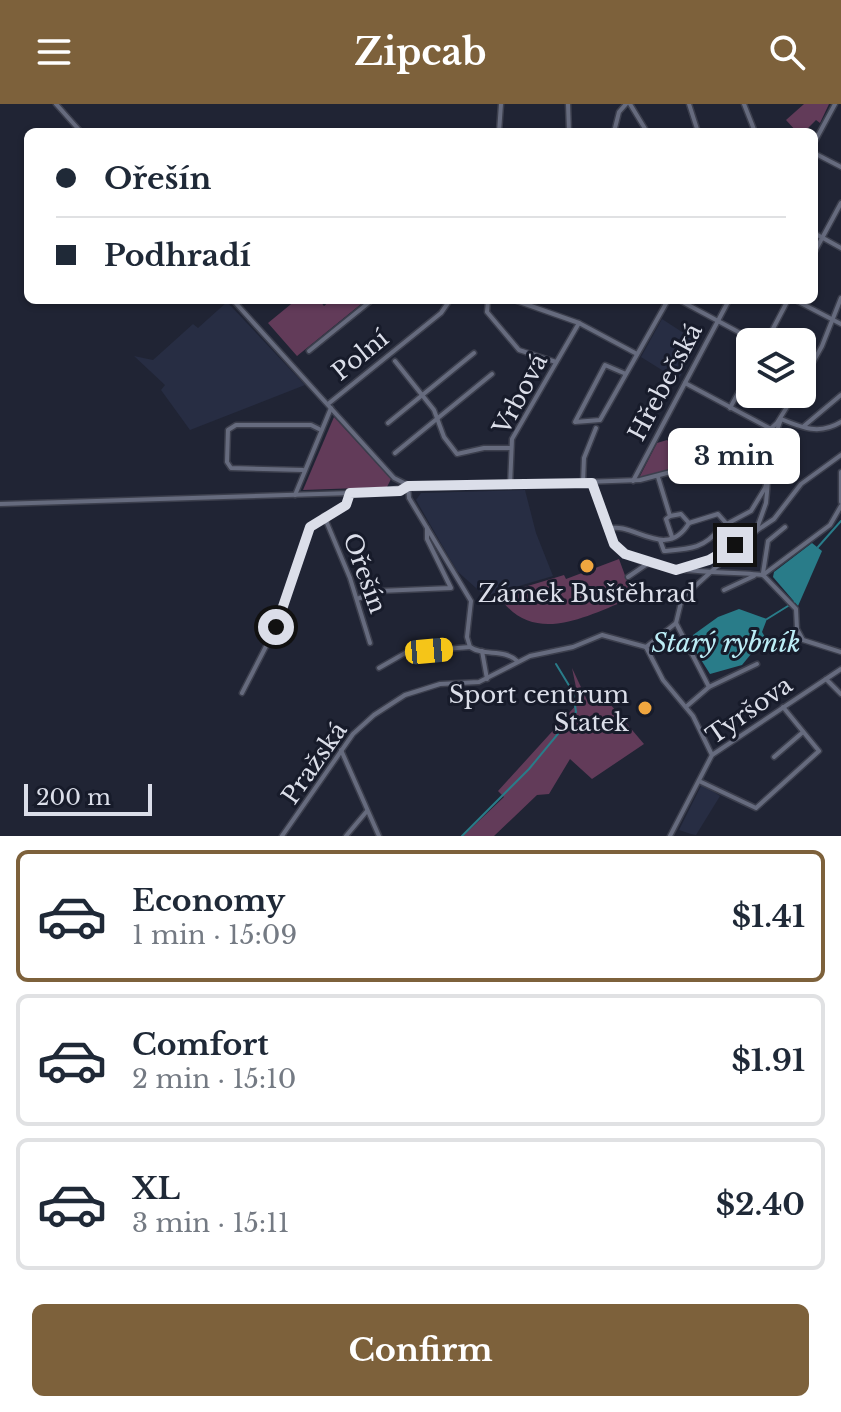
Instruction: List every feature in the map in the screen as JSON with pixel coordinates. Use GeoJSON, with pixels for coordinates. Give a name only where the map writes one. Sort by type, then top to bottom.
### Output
{"type":"FeatureCollection","features":[{"type":"Feature","properties":{"kind":"street"},"geometry":{"type":"LineString","coordinates":[[56,104],[77,128]]}},
{"type":"Feature","properties":{"kind":"street"},"geometry":{"type":"LineString","coordinates":[[499,128],[501,104]]}},
{"type":"Feature","properties":{"kind":"street"},"geometry":{"type":"LineString","coordinates":[[568,104],[569,128]]}},
{"type":"Feature","properties":{"kind":"street"},"geometry":{"type":"LineString","coordinates":[[615,128],[619,112],[628,104],[644,128]]}},
{"type":"Feature","properties":{"kind":"street"},"geometry":{"type":"LineString","coordinates":[[689,104],[697,128]]}},
{"type":"Feature","properties":{"kind":"street"},"geometry":{"type":"LineString","coordinates":[[744,104],[753,128]]}},
{"type":"Feature","properties":{"kind":"street"},"geometry":{"type":"LineString","coordinates":[[818,136],[835,104]]}},
{"type":"Feature","properties":{"kind":"street"},"geometry":{"type":"LineString","coordinates":[[818,155],[841,167]]}},
{"type":"Feature","properties":{"kind":"street"},"geometry":{"type":"LineString","coordinates":[[818,245],[841,203]]}},
{"type":"Feature","properties":{"kind":"street"},"geometry":{"type":"LineString","coordinates":[[818,235],[841,248]]}},
{"type":"Feature","properties":{"kind":"street"},"geometry":{"type":"LineString","coordinates":[[816,355],[841,298]]}},
{"type":"Feature","properties":{"kind":"street"},"geometry":{"type":"LineString","coordinates":[[237,304],[392,475],[408,486]]}},
{"type":"Feature","properties":{"kind":"street"},"geometry":{"type":"LineString","coordinates":[[309,351],[367,304]]}},
{"type":"Feature","properties":{"kind":"street"},"geometry":{"type":"LineString","coordinates":[[442,304],[445,308]]}},
{"type":"Feature","properties":{"kind":"street","name":"Polní"},"geometry":{"type":"LineString","coordinates":[[329,406],[448,304]]}},
{"type":"Feature","properties":{"kind":"street"},"geometry":{"type":"LineString","coordinates":[[488,304],[487,312],[518,349],[556,362]]}},
{"type":"Feature","properties":{"kind":"street"},"geometry":{"type":"LineString","coordinates":[[525,304],[579,323],[637,354]]}},
{"type":"Feature","properties":{"kind":"street"},"geometry":{"type":"LineString","coordinates":[[626,374],[605,365],[575,422],[599,421],[626,374],[666,304]]}},
{"type":"Feature","properties":{"kind":"street"},"geometry":{"type":"LineString","coordinates":[[686,304],[736,331]]}},
{"type":"Feature","properties":{"kind":"street","name":"Hřebečská"},"geometry":{"type":"LineString","coordinates":[[632,482],[727,304]]}},
{"type":"Feature","properties":{"kind":"street"},"geometry":{"type":"LineString","coordinates":[[773,328],[786,304]]}},
{"type":"Feature","properties":{"kind":"street"},"geometry":{"type":"LineString","coordinates":[[803,304],[841,324]]}},
{"type":"Feature","properties":{"kind":"street","name":"Vrbová"},"geometry":{"type":"LineString","coordinates":[[510,486],[512,439],[579,323]]}},
{"type":"Feature","properties":{"kind":"street"},"geometry":{"type":"LineString","coordinates":[[388,423],[474,353]]}},
{"type":"Feature","properties":{"kind":"street"},"geometry":{"type":"LineString","coordinates":[[395,361],[423,395],[438,418],[444,437],[457,454],[482,448],[510,448]]}},
{"type":"Feature","properties":{"kind":"street"},"geometry":{"type":"LineString","coordinates":[[395,453],[492,374]]}},
{"type":"Feature","properties":{"kind":"street"},"geometry":{"type":"LineString","coordinates":[[685,383],[771,430]]}},
{"type":"Feature","properties":{"kind":"street"},"geometry":{"type":"LineString","coordinates":[[802,427],[815,420],[841,395]]}},
{"type":"Feature","properties":{"kind":"street"},"geometry":{"type":"LineString","coordinates":[[730,408],[736,397]]}},
{"type":"Feature","properties":{"kind":"street"},"geometry":{"type":"LineString","coordinates":[[295,495],[329,406]]}},
{"type":"Feature","properties":{"kind":"street"},"geometry":{"type":"LineString","coordinates":[[756,531],[766,503],[771,447],[787,408]]}},
{"type":"Feature","properties":{"kind":"street"},"geometry":{"type":"LineString","coordinates":[[781,419],[808,430],[830,428],[841,422]]}},
{"type":"Feature","properties":{"kind":"street"},"geometry":{"type":"LineString","coordinates":[[0,504],[400,491],[408,486],[632,482],[744,453],[781,419]]}},
{"type":"Feature","properties":{"kind":"street"},"geometry":{"type":"LineString","coordinates":[[303,470],[233,469],[227,462],[227,432],[233,426],[311,425],[319,429]]}},
{"type":"Feature","properties":{"kind":"street"},"geometry":{"type":"LineString","coordinates":[[583,483],[584,458],[596,428]]}},
{"type":"Feature","properties":{"kind":"street"},"geometry":{"type":"LineString","coordinates":[[744,453],[762,471],[770,472]]}},
{"type":"Feature","properties":{"kind":"street"},"geometry":{"type":"LineString","coordinates":[[712,755],[687,706],[663,680],[646,647],[676,623],[682,598],[737,547],[774,519],[800,485],[841,455]]}},
{"type":"Feature","properties":{"kind":"street"},"geometry":{"type":"LineString","coordinates":[[660,540],[664,551],[687,550],[705,544],[722,526],[751,511],[770,472]]}},
{"type":"Feature","properties":{"kind":"street"},"geometry":{"type":"LineString","coordinates":[[763,575],[830,525],[841,504],[841,472]]}},
{"type":"Feature","properties":{"kind":"street"},"geometry":{"type":"LineString","coordinates":[[657,476],[670,516]]}},
{"type":"Feature","properties":{"kind":"street"},"geometry":{"type":"LineString","coordinates":[[592,483],[608,529],[621,552],[676,570],[763,575],[796,609],[796,627],[803,640],[841,652]]}},
{"type":"Feature","properties":{"kind":"street"},"geometry":{"type":"LineString","coordinates":[[408,486],[409,497],[471,601],[467,637],[470,647]]}},
{"type":"Feature","properties":{"kind":"street","name":"Ořešín"},"geometry":{"type":"LineString","coordinates":[[242,693],[276,627],[310,527],[346,505],[350,493]]}},
{"type":"Feature","properties":{"kind":"street"},"geometry":{"type":"LineString","coordinates":[[672,537],[666,520],[670,516],[681,514],[689,523]]}},
{"type":"Feature","properties":{"kind":"street"},"geometry":{"type":"LineString","coordinates":[[608,529],[616,526],[660,540],[682,533],[689,523],[717,514],[722,526]]}},
{"type":"Feature","properties":{"kind":"street","name":"Ořešín"},"geometry":{"type":"LineString","coordinates":[[324,516],[357,599],[370,643]]}},
{"type":"Feature","properties":{"kind":"street"},"geometry":{"type":"LineString","coordinates":[[763,575],[768,541],[785,527]]}},
{"type":"Feature","properties":{"kind":"street"},"geometry":{"type":"LineString","coordinates":[[357,599],[379,591],[451,588],[427,539],[427,528]]}},
{"type":"Feature","properties":{"kind":"street"},"geometry":{"type":"LineString","coordinates":[[676,570],[709,560],[733,545],[737,547]]}},
{"type":"Feature","properties":{"kind":"street"},"geometry":{"type":"LineString","coordinates":[[628,577],[650,562]]}},
{"type":"Feature","properties":{"kind":"street"},"geometry":{"type":"LineString","coordinates":[[724,590],[756,574]]}},
{"type":"Feature","properties":{"kind":"street"},"geometry":{"type":"LineString","coordinates":[[676,623],[709,687]]}},
{"type":"Feature","properties":{"kind":"street","name":"Pražská"},"geometry":{"type":"LineString","coordinates":[[282,836],[341,750],[371,717],[410,693],[440,684],[487,679],[517,662],[606,635],[646,647]]}},
{"type":"Feature","properties":{"kind":"street"},"geometry":{"type":"LineString","coordinates":[[379,668],[407,652],[470,647],[506,653],[517,662]]}},
{"type":"Feature","properties":{"kind":"street"},"geometry":{"type":"LineString","coordinates":[[482,651],[487,679]]}},
{"type":"Feature","properties":{"kind":"street"},"geometry":{"type":"LineString","coordinates":[[687,706],[709,687],[757,664]]}},
{"type":"Feature","properties":{"kind":"street","name":"Tyršova"},"geometry":{"type":"LineString","coordinates":[[670,836],[712,755],[841,669]]}},
{"type":"Feature","properties":{"kind":"street"},"geometry":{"type":"LineString","coordinates":[[826,679],[841,694]]}},
{"type":"Feature","properties":{"kind":"street"},"geometry":{"type":"LineString","coordinates":[[699,781],[756,808],[818,753],[783,707]]}},
{"type":"Feature","properties":{"kind":"street"},"geometry":{"type":"LineString","coordinates":[[774,757],[803,732]]}},
{"type":"Feature","properties":{"kind":"street"},"geometry":{"type":"LineString","coordinates":[[341,750],[379,836]]}},
{"type":"Feature","properties":{"kind":"street"},"geometry":{"type":"LineString","coordinates":[[346,836],[367,811]]}},
{"type":"Feature","properties":{"kind":"shaded area"},"geometry":{"type":"Polygon","coordinates":[[[804,104],[829,104],[820,123],[816,120],[808,128],[793,128],[786,120],[804,104]]]}},
{"type":"Feature","properties":{"kind":"shaded area"},"geometry":{"type":"Polygon","coordinates":[[[225,304],[229,304],[305,385],[190,430],[161,390],[165,385],[134,356],[153,360],[193,324],[198,328],[225,304]]]}},
{"type":"Feature","properties":{"kind":"shaded area"},"geometry":{"type":"Polygon","coordinates":[[[291,304],[361,304],[297,356],[268,323],[291,304]]]}},
{"type":"Feature","properties":{"kind":"shaded area"},"geometry":{"type":"Polygon","coordinates":[[[662,319],[699,343],[678,380],[641,357],[662,319]]]}},
{"type":"Feature","properties":{"kind":"shaded area"},"geometry":{"type":"Polygon","coordinates":[[[334,417],[391,479],[387,487],[303,490],[334,417]]]}},
{"type":"Feature","properties":{"kind":"shaded area"},"geometry":{"type":"Polygon","coordinates":[[[667,440],[683,453],[686,465],[639,478],[657,443],[667,440]]]}},
{"type":"Feature","properties":{"kind":"shaded area"},"geometry":{"type":"Polygon","coordinates":[[[525,490],[536,533],[553,576],[485,596],[457,571],[416,500],[421,493],[525,490]]]}},
{"type":"Feature","properties":{"kind":"shaded area"},"geometry":{"type":"Polygon","coordinates":[[[619,559],[630,589],[625,595],[627,600],[576,620],[542,624],[526,620],[511,611],[498,595],[564,575],[566,579],[619,559]]]}},
{"type":"Feature","properties":{"kind":"shaded area"},"geometry":{"type":"Polygon","coordinates":[[[572,668],[587,700],[610,704],[644,744],[592,779],[570,759],[549,794],[537,795],[494,836],[463,836],[504,797],[498,791],[579,702],[572,668]]]}},
{"type":"Feature","properties":{"kind":"shaded area"},"geometry":{"type":"Polygon","coordinates":[[[702,784],[720,796],[696,835],[679,830],[702,784]]]}},
{"type":"Feature","properties":{"kind":"water"},"geometry":{"type":"Polygon","coordinates":[[[812,543],[822,551],[798,606],[773,577],[774,572],[812,543]]]}},
{"type":"Feature","properties":{"kind":"water","name":"Starý rybník"},"geometry":{"type":"Polygon","coordinates":[[[739,609],[767,619],[762,632],[765,637],[742,665],[710,674],[693,647],[693,635],[718,617],[739,609]]]}},
{"type":"Feature","properties":{"kind":"waterway"},"geometry":{"type":"LineString","coordinates":[[818,547],[841,521]]}},
{"type":"Feature","properties":{"kind":"waterway"},"geometry":{"type":"LineString","coordinates":[[767,619],[796,601]]}},
{"type":"Feature","properties":{"kind":"waterway"},"geometry":{"type":"LineString","coordinates":[[462,836],[529,769],[576,712],[573,692],[556,664]]}},
{"type":"Feature","properties":{"kind":"place","name":"Zámek Buštěhrad"},"geometry":{"type":"Point","coordinates":[587,566]}},
{"type":"Feature","properties":{"kind":"place","name":"Sport centrum Statek"},"geometry":{"type":"Point","coordinates":[645,708]}},
{"type":"Feature","properties":{"kind":"route"},"geometry":{"type":"LineString","coordinates":[[276,627],[310,527],[314,521],[346,505],[350,493],[400,491],[408,486],[592,483],[614,544],[625,554],[676,570],[709,560],[735,545]]}}]}
